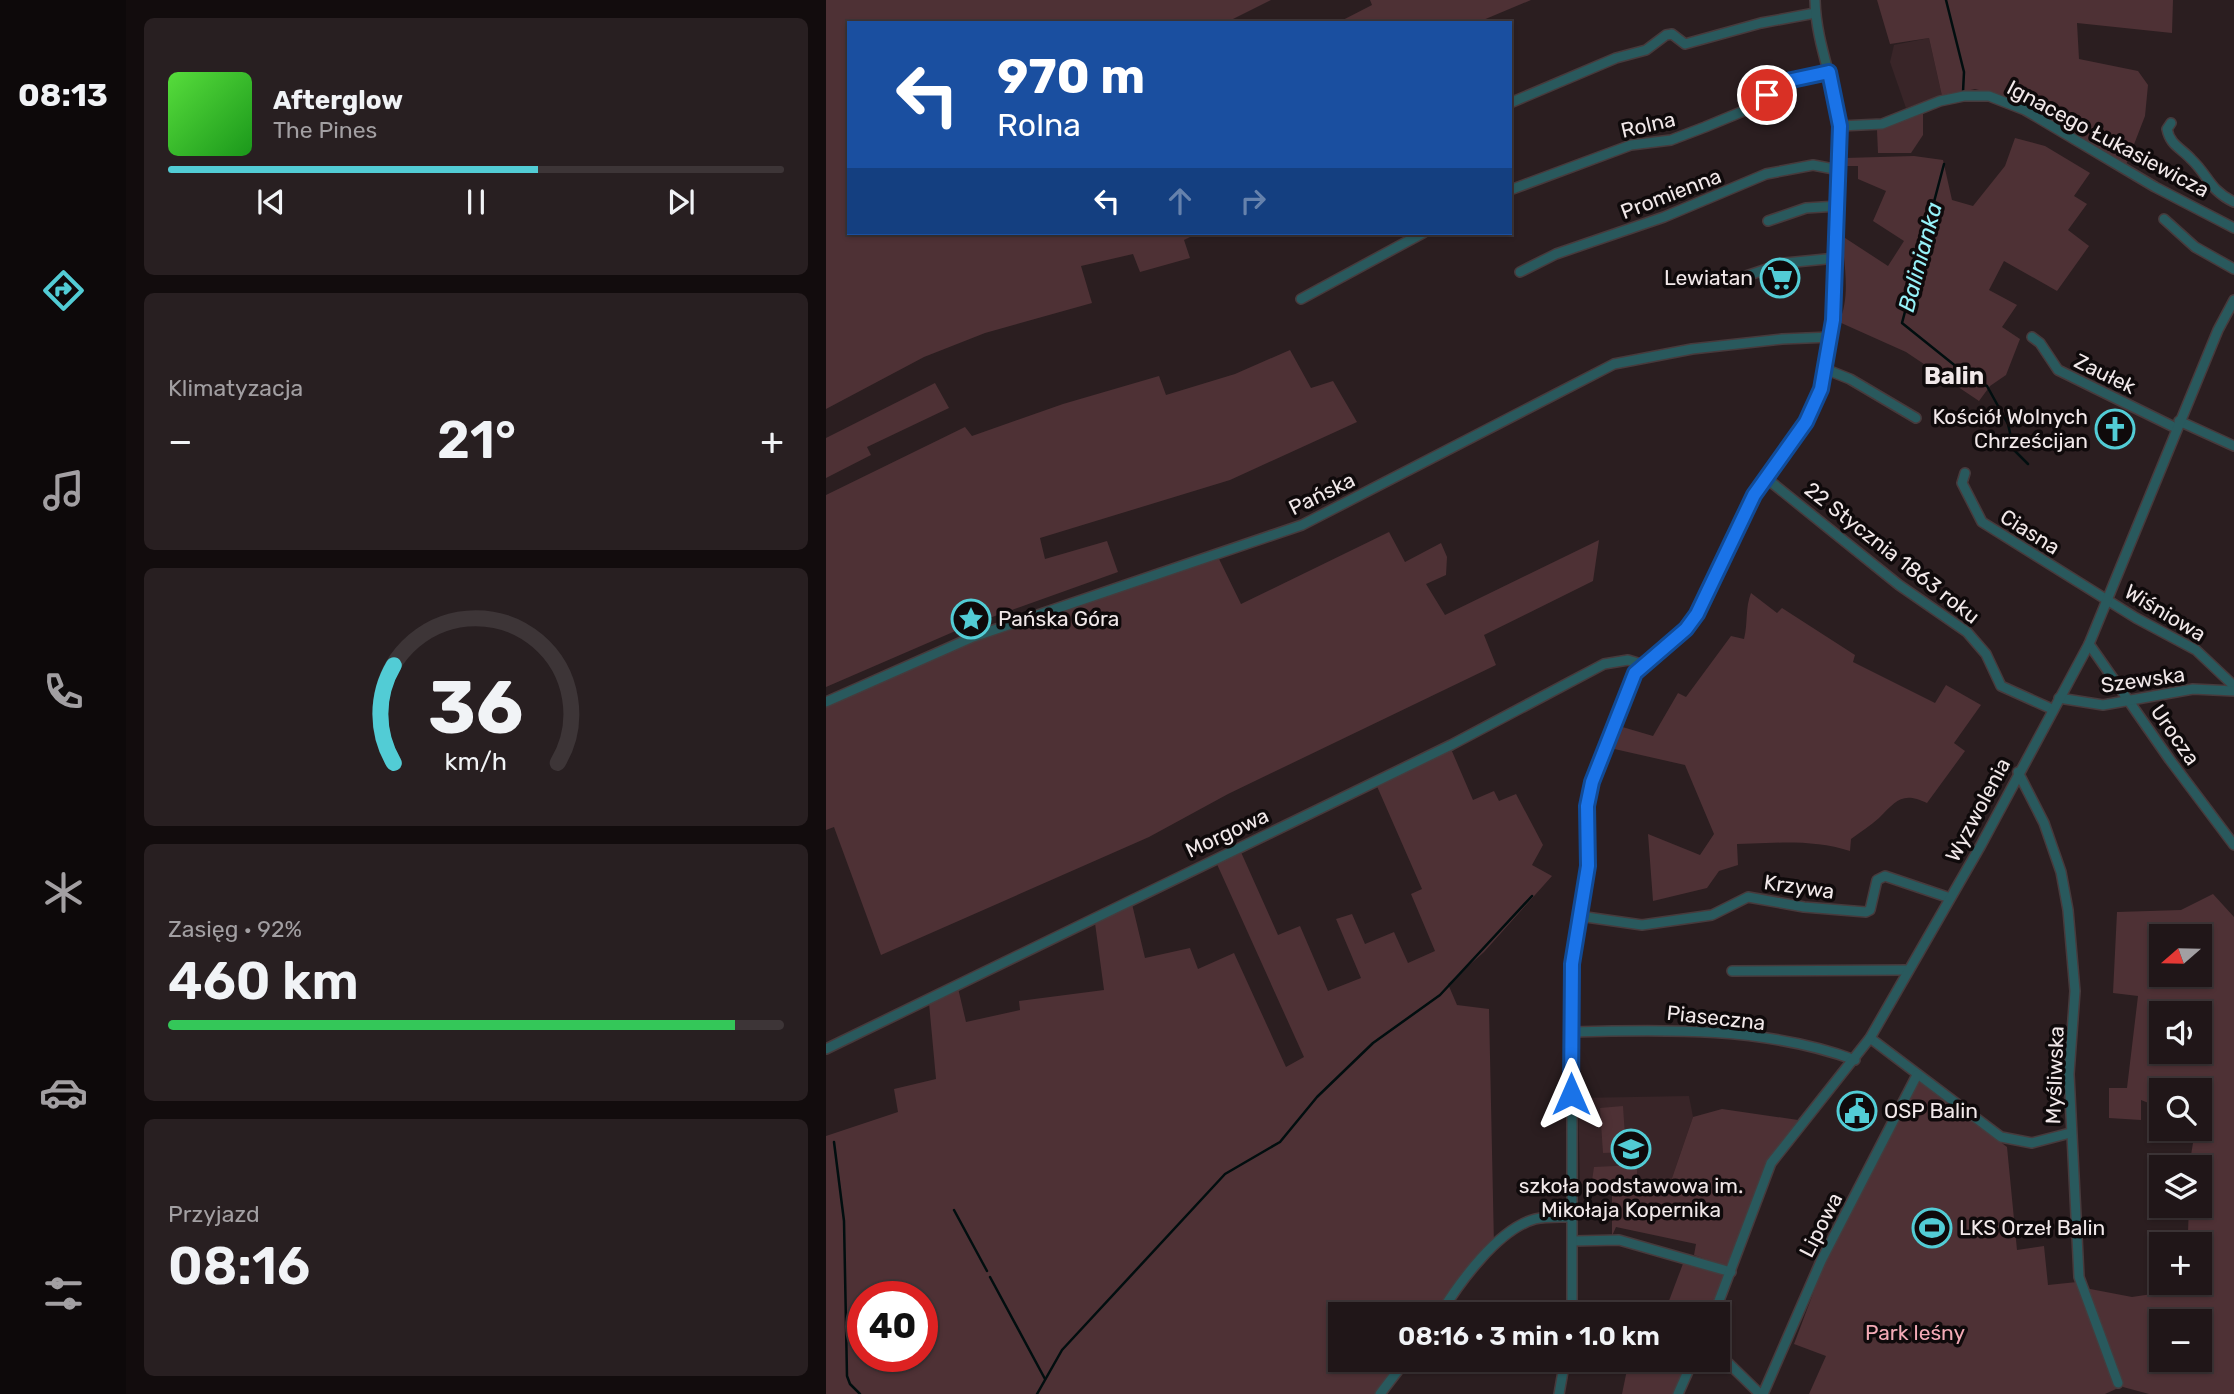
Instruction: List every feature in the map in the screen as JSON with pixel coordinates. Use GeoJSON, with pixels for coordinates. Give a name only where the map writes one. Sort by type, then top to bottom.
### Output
{"type":"FeatureCollection","features":[{"type":"Feature","properties":{"kind":"street"},"geometry":{"type":"LineString","coordinates":[[1572,1302],[1572,964],[1588,866],[1587,806],[1592,782],[1630,684],[1644,665],[1686,629],[1697,614],[1749,504],[1806,422],[1816,401],[1831,337],[1840,126],[1821,47],[1815,0]]}},
{"type":"Feature","properties":{"kind":"street"},"geometry":{"type":"LineString","coordinates":[[1512,102],[1616,58],[1646,50],[1666,34],[1672,34],[1685,44],[1760,23],[1815,13]]}},
{"type":"Feature","properties":{"kind":"street","name":"Rolna"},"geometry":{"type":"LineString","coordinates":[[1512,189],[1631,145],[1671,140],[1746,110],[1787,81],[1829,72]]}},
{"type":"Feature","properties":{"kind":"street","name":"Ignacego Łukasiewicza"},"geometry":{"type":"LineString","coordinates":[[1840,126],[1882,124],[1922,107],[1962,96],[1989,96],[2025,110],[2155,187],[2234,228]]}},
{"type":"Feature","properties":{"kind":"street"},"geometry":{"type":"LineString","coordinates":[[2171,123],[2167,130],[2172,143],[2194,161],[2216,193],[2234,202]]}},
{"type":"Feature","properties":{"kind":"street","name":"Promienna"},"geometry":{"type":"LineString","coordinates":[[1520,272],[1556,254],[1676,212],[1766,174],[1813,165],[1839,170]]}},
{"type":"Feature","properties":{"kind":"street"},"geometry":{"type":"LineString","coordinates":[[1768,221],[1806,208],[1838,206]]}},
{"type":"Feature","properties":{"kind":"street"},"geometry":{"type":"LineString","coordinates":[[2164,219],[2195,247],[2234,269]]}},
{"type":"Feature","properties":{"kind":"street"},"geometry":{"type":"LineString","coordinates":[[1301,299],[1419,235]]}},
{"type":"Feature","properties":{"kind":"street"},"geometry":{"type":"LineString","coordinates":[[1746,276],[1785,263],[1836,258]]}},
{"type":"Feature","properties":{"kind":"street","name":"Wyzwolenia"},"geometry":{"type":"LineString","coordinates":[[1719,1302],[1765,1175],[1776,1155],[1870,1038],[2089,644],[2178,425],[2234,300]]}},
{"type":"Feature","properties":{"kind":"street","name":"Pańska"},"geometry":{"type":"LineString","coordinates":[[826,702],[974,637],[1302,525],[1614,364],[1692,349],[1782,339],[1831,337]]}},
{"type":"Feature","properties":{"kind":"street","name":"Zaułek"},"geometry":{"type":"LineString","coordinates":[[2032,337],[2040,343],[2057,370],[2178,425],[2234,446]]}},
{"type":"Feature","properties":{"kind":"street"},"geometry":{"type":"LineString","coordinates":[[1825,369],[1850,379],[1916,418]]}},
{"type":"Feature","properties":{"kind":"street","name":"Ciasna"},"geometry":{"type":"LineString","coordinates":[[1965,473],[1962,484],[1982,522],[2108,599]]}},
{"type":"Feature","properties":{"kind":"street","name":"22 Stycznia 1863 roku"},"geometry":{"type":"LineString","coordinates":[[1766,478],[1899,585],[1967,632],[1986,654],[2001,686],[2052,709]]}},
{"type":"Feature","properties":{"kind":"street","name":"Wiśniowa"},"geometry":{"type":"LineString","coordinates":[[2108,599],[2196,650],[2234,689]]}},
{"type":"Feature","properties":{"kind":"street","name":"Urocza"},"geometry":{"type":"LineString","coordinates":[[2089,644],[2234,845]]}},
{"type":"Feature","properties":{"kind":"street","name":"Morgowa"},"geometry":{"type":"LineString","coordinates":[[826,1049],[1451,745],[1604,664],[1628,660],[1644,665]]}},
{"type":"Feature","properties":{"kind":"street","name":"Szewska"},"geometry":{"type":"LineString","coordinates":[[2059,698],[2078,699],[2092,705],[2193,689],[2234,689]]}},
{"type":"Feature","properties":{"kind":"street","name":"Myśliwska"},"geometry":{"type":"LineString","coordinates":[[2018,772],[2044,823],[2061,872],[2068,910],[2076,990],[2069,1074],[2079,1277],[2118,1382]]}},
{"type":"Feature","properties":{"kind":"street","name":"Krzywa"},"geometry":{"type":"LineString","coordinates":[[1579,916],[1642,926],[1712,915],[1748,897],[1804,907],[1866,912],[1870,910],[1877,880],[1885,876],[1950,898]]}},
{"type":"Feature","properties":{"kind":"street"},"geometry":{"type":"LineString","coordinates":[[1732,971],[1908,970]]}},
{"type":"Feature","properties":{"kind":"street","name":"Piaseczna"},"geometry":{"type":"LineString","coordinates":[[1572,1032],[1651,1029],[1741,1037],[1813,1049],[1855,1060]]}},
{"type":"Feature","properties":{"kind":"street"},"geometry":{"type":"LineString","coordinates":[[1870,1038],[2001,1137],[2032,1143],[2070,1133]]}},
{"type":"Feature","properties":{"kind":"street","name":"Lipowa"},"geometry":{"type":"LineString","coordinates":[[1730,1364],[1761,1394],[1821,1261],[1917,1075]]}},
{"type":"Feature","properties":{"kind":"street"},"geometry":{"type":"LineString","coordinates":[[1448,1302],[1470,1268],[1526,1223],[1541,1218],[1573,1217]]}},
{"type":"Feature","properties":{"kind":"street"},"geometry":{"type":"LineString","coordinates":[[1574,1241],[1619,1240],[1731,1272]]}},
{"type":"Feature","properties":{"kind":"street"},"geometry":{"type":"LineString","coordinates":[[1380,1394],[1397,1372]]}},
{"type":"Feature","properties":{"kind":"street"},"geometry":{"type":"LineString","coordinates":[[1559,1394],[1563,1372]]}},
{"type":"Feature","properties":{"kind":"street"},"geometry":{"type":"LineString","coordinates":[[1678,1394],[1688,1372]]}},
{"type":"Feature","properties":{"kind":"shaded area"},"geometry":{"type":"Polygon","coordinates":[[[1929,38],[1942,96],[1906,108],[1890,62],[1894,45],[1929,38]]]}},
{"type":"Feature","properties":{"kind":"shaded area","name":"szkoła podstawowa im. Mikołaja Kopernika"},"geometry":{"type":"Polygon","coordinates":[[[1689,1096],[1693,1117],[1671,1181],[1580,1184],[1578,1098],[1689,1096]]]}},
{"type":"Feature","properties":{"kind":"green space"},"geometry":{"type":"Polygon","coordinates":[[[826,0],[1271,0],[1229,21],[847,21],[847,235],[1194,235],[1184,240],[1190,258],[1140,272],[1133,254],[1081,266],[1092,303],[985,333],[924,357],[826,409],[826,0]]]}},
{"type":"Feature","properties":{"kind":"green space"},"geometry":{"type":"Polygon","coordinates":[[[1370,0],[1531,0],[1481,21],[1341,21],[1372,5],[1370,0]]]}},
{"type":"Feature","properties":{"kind":"green space"},"geometry":{"type":"Polygon","coordinates":[[[1877,0],[2173,0],[2172,33],[2077,23],[2079,59],[2138,71],[2148,85],[2145,116],[2126,165],[2003,96],[1975,89],[1942,96],[1929,38],[1890,44],[1877,0]]]}},
{"type":"Feature","properties":{"kind":"green space"},"geometry":{"type":"Polygon","coordinates":[[[1923,112],[1923,135],[1911,153],[1878,153],[1877,130],[1923,112]]]}},
{"type":"Feature","properties":{"kind":"green space"},"geometry":{"type":"Polygon","coordinates":[[[2015,138],[2045,146],[2090,173],[2074,196],[2087,204],[2068,230],[2089,246],[2057,291],[2004,261],[1989,290],[2017,305],[2002,327],[2020,339],[2006,375],[1990,386],[1979,401],[1906,352],[1839,322],[1846,291],[1842,236],[1888,266],[1904,241],[1873,221],[1886,191],[1858,179],[1858,166],[1845,166],[1845,158],[1914,156],[1943,160],[1952,200],[1973,206],[2005,166],[2015,138]]]}},
{"type":"Feature","properties":{"kind":"green space"},"geometry":{"type":"Polygon","coordinates":[[[1290,350],[1311,388],[1333,381],[1357,422],[1230,480],[1040,538],[1045,559],[1107,541],[1118,572],[967,626],[826,687],[826,495],[965,427],[972,436],[1063,404],[1159,376],[1166,395],[1235,374],[1290,350]]]}},
{"type":"Feature","properties":{"kind":"green space"},"geometry":{"type":"Polygon","coordinates":[[[935,383],[949,408],[867,447],[871,455],[826,478],[826,438],[935,383]]]}},
{"type":"Feature","properties":{"kind":"green space"},"geometry":{"type":"Polygon","coordinates":[[[1389,532],[1405,562],[1441,543],[1447,557],[1446,575],[1426,584],[1445,615],[1599,540],[1593,581],[1484,635],[1496,665],[1228,794],[1149,837],[881,955],[834,827],[826,830],[826,706],[975,641],[1042,616],[1219,559],[1241,604],[1389,532]]]}},
{"type":"Feature","properties":{"kind":"green space"},"geometry":{"type":"Polygon","coordinates":[[[1751,593],[1777,613],[1782,608],[1855,655],[1853,662],[1935,703],[1946,685],[1981,705],[1954,743],[1965,751],[1927,803],[1905,798],[1895,803],[1851,839],[1850,851],[1808,843],[1737,844],[1738,865],[1719,871],[1707,888],[1653,901],[1648,834],[1700,855],[1714,834],[1685,765],[1610,748],[1619,726],[1653,736],[1678,693],[1686,697],[1731,636],[1744,639],[1751,593]]]}},
{"type":"Feature","properties":{"kind":"green space"},"geometry":{"type":"Polygon","coordinates":[[[1451,749],[1473,800],[1494,791],[1499,801],[1516,794],[1543,845],[1532,865],[1552,876],[1484,952],[1448,984],[1457,1005],[1489,1009],[1494,1245],[1462,1273],[1444,1302],[1328,1302],[1328,1372],[1394,1372],[1378,1394],[826,1394],[826,1136],[898,1112],[894,1089],[936,1079],[929,1003],[958,988],[966,1022],[1020,1010],[1019,1001],[1104,990],[1095,923],[1132,904],[1145,958],[1190,948],[1198,969],[1234,953],[1286,1067],[1304,1057],[1216,862],[1240,850],[1278,935],[1300,926],[1328,991],[1361,978],[1336,919],[1352,914],[1365,944],[1394,932],[1408,963],[1435,951],[1411,894],[1422,889],[1376,784],[1451,749]]]}},
{"type":"Feature","properties":{"kind":"green space"},"geometry":{"type":"Polygon","coordinates":[[[2213,894],[2234,917],[2234,1394],[2149,1394],[2123,1387],[2085,1288],[2132,1297],[2149,1294],[2212,1295],[2212,1232],[2188,1232],[2189,1218],[2212,1218],[2212,1155],[2191,1155],[2193,1141],[2212,1141],[2212,1078],[2149,1078],[2149,1103],[2141,1100],[2141,1120],[2109,1118],[2109,1088],[2127,1088],[2138,996],[2113,993],[2117,912],[2181,910],[2213,894]]]}},
{"type":"Feature","properties":{"kind":"green space","name":"Park leśny"},"geometry":{"type":"Polygon","coordinates":[[[1919,1080],[2007,1147],[2017,1250],[2044,1246],[2048,1285],[2077,1282],[2116,1389],[2105,1394],[1809,1394],[1826,1356],[1794,1344],[1831,1246],[1870,1158],[1919,1080]]]}},
{"type":"Feature","properties":{"kind":"green space"},"geometry":{"type":"Polygon","coordinates":[[[1623,1106],[1626,1152],[1603,1153],[1600,1108],[1623,1106]]]}},
{"type":"Feature","properties":{"kind":"green space"},"geometry":{"type":"Polygon","coordinates":[[[1722,1109],[1798,1120],[1769,1160],[1728,1267],[1694,1255],[1696,1244],[1616,1227],[1612,1236],[1612,1184],[1671,1181],[1693,1117],[1722,1109]]]}},
{"type":"Feature","properties":{"kind":"green space"},"geometry":{"type":"Polygon","coordinates":[[[1637,1165],[1637,1180],[1592,1181],[1594,1167],[1637,1165]]]}},
{"type":"Feature","properties":{"kind":"green space"},"geometry":{"type":"Polygon","coordinates":[[[1684,1261],[1725,1276],[1715,1302],[1669,1302],[1684,1261]]]}},
{"type":"Feature","properties":{"kind":"green space"},"geometry":{"type":"Polygon","coordinates":[[[1627,1372],[1684,1372],[1674,1394],[1622,1394],[1627,1372]]]}},
{"type":"Feature","properties":{"kind":"waterway","name":"Balinianka"},"geometry":{"type":"LineString","coordinates":[[1946,0],[1964,72],[1963,92]]}},
{"type":"Feature","properties":{"kind":"waterway","name":"Balinianka"},"geometry":{"type":"LineString","coordinates":[[1944,164],[1902,323],[1973,380],[1987,386],[2008,424],[2014,450],[2028,464]]}},
{"type":"Feature","properties":{"kind":"waterway"},"geometry":{"type":"LineString","coordinates":[[1037,1394],[1062,1350],[1225,1174],[1280,1142],[1317,1097],[1373,1043],[1440,995],[1532,896]]}},
{"type":"Feature","properties":{"kind":"waterway"},"geometry":{"type":"LineString","coordinates":[[834,1142],[844,1221],[847,1376],[850,1384],[860,1394]]}},
{"type":"Feature","properties":{"kind":"waterway"},"geometry":{"type":"LineString","coordinates":[[954,1210],[987,1271]]}},
{"type":"Feature","properties":{"kind":"waterway"},"geometry":{"type":"LineString","coordinates":[[990,1277],[1045,1379]]}},
{"type":"Feature","properties":{"kind":"place","name":"Lewiatan"},"geometry":{"type":"Point","coordinates":[1780,278]}},
{"type":"Feature","properties":{"kind":"place","name":"Kościół Wolnych Chrześcijan"},"geometry":{"type":"Point","coordinates":[2115,429]}},
{"type":"Feature","properties":{"kind":"place","name":"Pańska Góra"},"geometry":{"type":"Point","coordinates":[971,619]}},
{"type":"Feature","properties":{"kind":"place","name":"OSP Balin"},"geometry":{"type":"Point","coordinates":[1857,1111]}},
{"type":"Feature","properties":{"kind":"place","name":"szkoła podstawowa im. Mikołaja Kopernika"},"geometry":{"type":"Point","coordinates":[1631,1149]}},
{"type":"Feature","properties":{"kind":"place","name":"LKS Orzeł Balin"},"geometry":{"type":"Point","coordinates":[1932,1228]}},
{"type":"Feature","properties":{"kind":"district","name":"Balin"},"geometry":{"type":"Point","coordinates":[1954,376]}},
{"type":"Feature","properties":{"kind":"route"},"geometry":{"type":"LineString","coordinates":[[1571,1094],[1572,964],[1588,866],[1587,806],[1592,782],[1635,673],[1686,629],[1697,614],[1754,495],[1806,422],[1821,389],[1831,337],[1838,206],[1840,126],[1836,99],[1829,72],[1787,81],[1767,95]]}}]}
